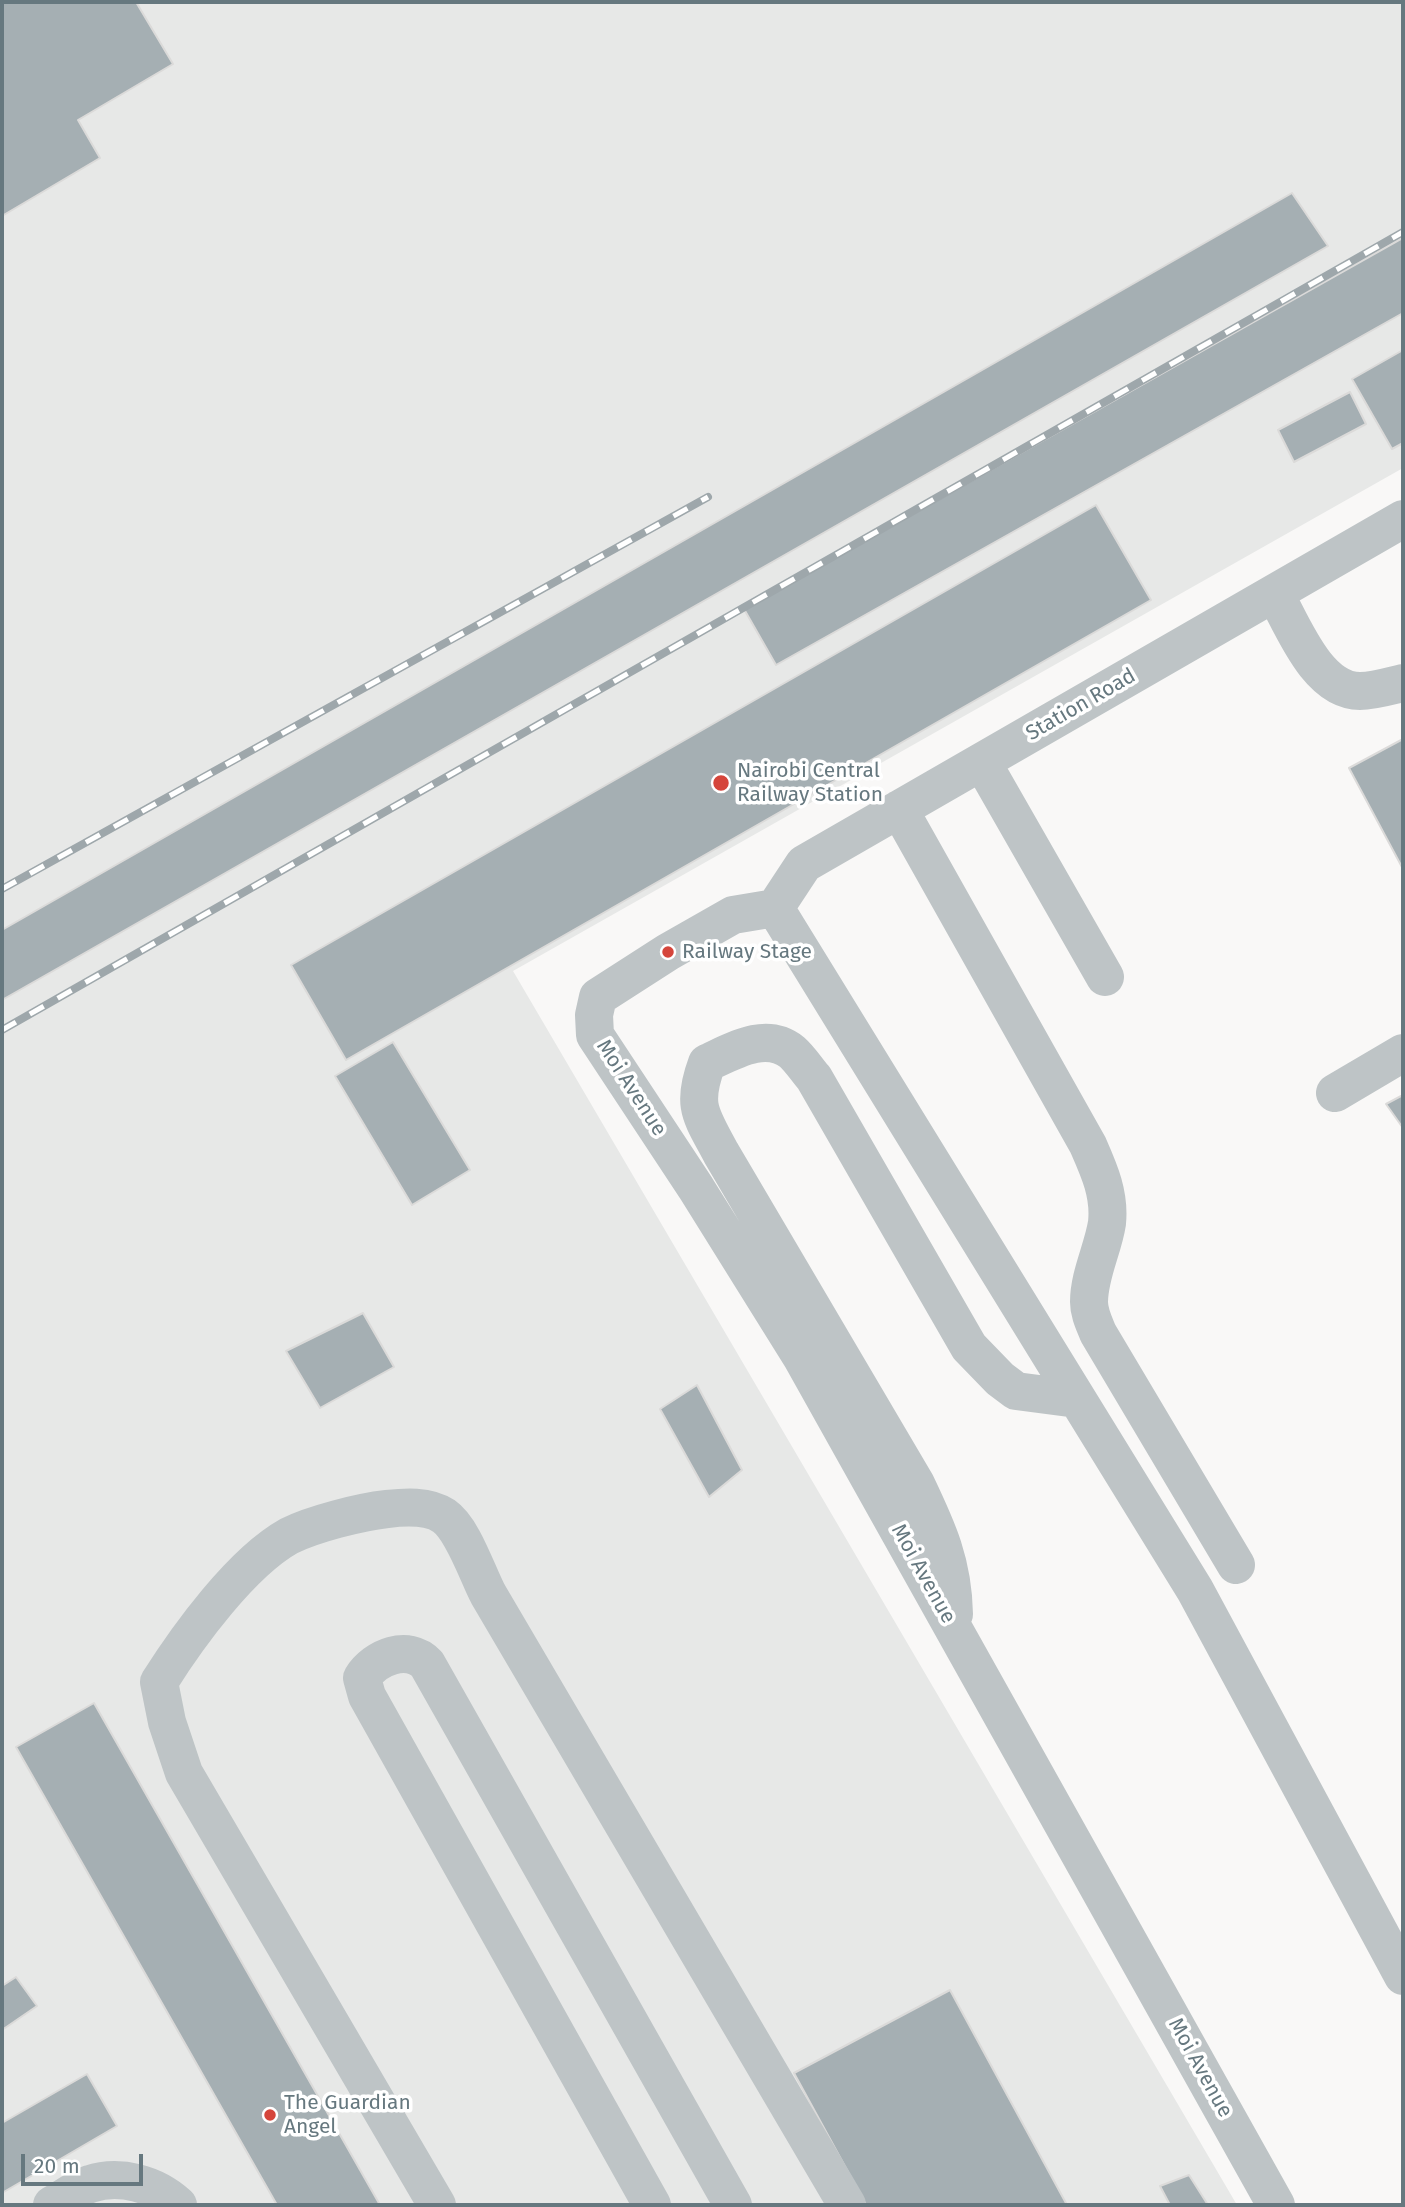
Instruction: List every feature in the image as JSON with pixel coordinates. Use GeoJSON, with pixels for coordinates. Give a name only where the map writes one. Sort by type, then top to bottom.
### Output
{"type":"FeatureCollection","features":[{"type":"Feature","properties":{"kind":"street","name":"Station Road"},"geometry":{"type":"LineString","coordinates":[[775,908],[804,864],[1403,519]]}},
{"type":"Feature","properties":{"kind":"street"},"geometry":{"type":"LineString","coordinates":[[1275,594],[1316,666],[1334,684],[1359,691],[1403,683]]}},
{"type":"Feature","properties":{"kind":"street"},"geometry":{"type":"LineString","coordinates":[[982,762],[1105,977]]}},
{"type":"Feature","properties":{"kind":"street"},"geometry":{"type":"LineString","coordinates":[[899,809],[1088,1145],[1102,1176],[1107,1200],[1107,1222],[1089,1300],[1090,1313],[1098,1333],[1236,1565]]}},
{"type":"Feature","properties":{"kind":"street"},"geometry":{"type":"LineString","coordinates":[[775,908],[1195,1590],[1403,1976]]}},
{"type":"Feature","properties":{"kind":"street","name":"Moi Avenue"},"geometry":{"type":"LineString","coordinates":[[775,908],[733,915],[598,996],[594,1015],[595,1035],[696,1188],[802,1358],[1276,2205]]}},
{"type":"Feature","properties":{"kind":"street"},"geometry":{"type":"LineString","coordinates":[[954,1631],[953,1586],[941,1536],[916,1484],[721,1153],[700,1112],[699,1085],[708,1063],[751,1044],[773,1043],[792,1052],[814,1078],[969,1347],[1000,1379],[1016,1391],[1077,1399]]}},
{"type":"Feature","properties":{"kind":"street"},"geometry":{"type":"LineString","coordinates":[[1335,1093],[1403,1053]]}},
{"type":"Feature","properties":{"kind":"street"},"geometry":{"type":"LineString","coordinates":[[437,2205],[184,1773],[167,1722],[159,1682],[199,1622],[263,1556],[290,1536],[332,1521],[401,1507],[427,1508],[444,1516],[459,1534],[488,1594],[847,2205]]}},
{"type":"Feature","properties":{"kind":"street"},"geometry":{"type":"LineString","coordinates":[[652,2205],[367,1696],[362,1678],[369,1667],[400,1653],[420,1656],[427,1664],[733,2205]]}},
{"type":"Feature","properties":{"kind":"street"},"geometry":{"type":"LineString","coordinates":[[52,2205],[90,2184],[114,2180],[135,2181],[178,2205]]}},
{"type":"Feature","properties":{"kind":"shaded area"},"geometry":{"type":"Polygon","coordinates":[[[2,2],[1403,2],[1403,468],[513,971],[1237,2205],[2,2205],[2,2]]]}},
{"type":"Feature","properties":{"kind":"building"},"geometry":{"type":"Polygon","coordinates":[[[2,2],[136,2],[173,64],[78,120],[100,158],[2,216],[2,2]]]}},
{"type":"Feature","properties":{"kind":"building"},"geometry":{"type":"Polygon","coordinates":[[[1292,193],[1328,246],[2,1000],[2,930],[1292,193]]]}},
{"type":"Feature","properties":{"kind":"building"},"geometry":{"type":"Polygon","coordinates":[[[1403,238],[1403,313],[776,665],[744,609],[1403,238]]]}},
{"type":"Feature","properties":{"kind":"building"},"geometry":{"type":"Polygon","coordinates":[[[1403,350],[1403,443],[1392,449],[1352,379],[1403,350]]]}},
{"type":"Feature","properties":{"kind":"building"},"geometry":{"type":"Polygon","coordinates":[[[1350,392],[1366,424],[1294,462],[1278,430],[1350,392]]]}},
{"type":"Feature","properties":{"kind":"building","name":"Nairobi Central Railway Station"},"geometry":{"type":"Polygon","coordinates":[[[1096,505],[1151,600],[346,1060],[291,965],[1096,505]]]}},
{"type":"Feature","properties":{"kind":"building"},"geometry":{"type":"Polygon","coordinates":[[[1403,739],[1403,869],[1349,768],[1403,739]]]}},
{"type":"Feature","properties":{"kind":"building"},"geometry":{"type":"Polygon","coordinates":[[[393,1042],[470,1170],[412,1205],[335,1076],[393,1042]]]}},
{"type":"Feature","properties":{"kind":"building"},"geometry":{"type":"Polygon","coordinates":[[[1403,1095],[1403,1128],[1386,1104],[1403,1095]]]}},
{"type":"Feature","properties":{"kind":"building"},"geometry":{"type":"Polygon","coordinates":[[[363,1313],[394,1367],[320,1408],[286,1351],[363,1313]]]}},
{"type":"Feature","properties":{"kind":"building"},"geometry":{"type":"Polygon","coordinates":[[[697,1385],[742,1470],[709,1497],[660,1409],[697,1385]]]}},
{"type":"Feature","properties":{"kind":"building"},"geometry":{"type":"Polygon","coordinates":[[[94,1703],[380,2205],[277,2205],[16,1747],[94,1703]]]}},
{"type":"Feature","properties":{"kind":"building"},"geometry":{"type":"Polygon","coordinates":[[[16,1977],[37,2006],[2,2030],[2,1986],[16,1977]]]}},
{"type":"Feature","properties":{"kind":"building"},"geometry":{"type":"Polygon","coordinates":[[[950,1990],[1067,2205],[866,2205],[794,2073],[950,1990]]]}},
{"type":"Feature","properties":{"kind":"building"},"geometry":{"type":"Polygon","coordinates":[[[87,2074],[117,2126],[2,2193],[2,2123],[87,2074]]]}},
{"type":"Feature","properties":{"kind":"building"},"geometry":{"type":"Polygon","coordinates":[[[1189,2175],[1208,2205],[1170,2205],[1160,2186],[1189,2175]]]}},
{"type":"Feature","properties":{"kind":"railway"},"geometry":{"type":"LineString","coordinates":[[2,1030],[1403,232]]}},
{"type":"Feature","properties":{"kind":"railway"},"geometry":{"type":"LineString","coordinates":[[2,889],[708,497]]}},
{"type":"Feature","properties":{"kind":"place","name":"Nairobi Central Railway Station"},"geometry":{"type":"Point","coordinates":[721,783]}},
{"type":"Feature","properties":{"kind":"place","name":"Railway Stage"},"geometry":{"type":"Point","coordinates":[668,952]}},
{"type":"Feature","properties":{"kind":"place","name":"The Guardian Angel"},"geometry":{"type":"Point","coordinates":[270,2115]}}]}
